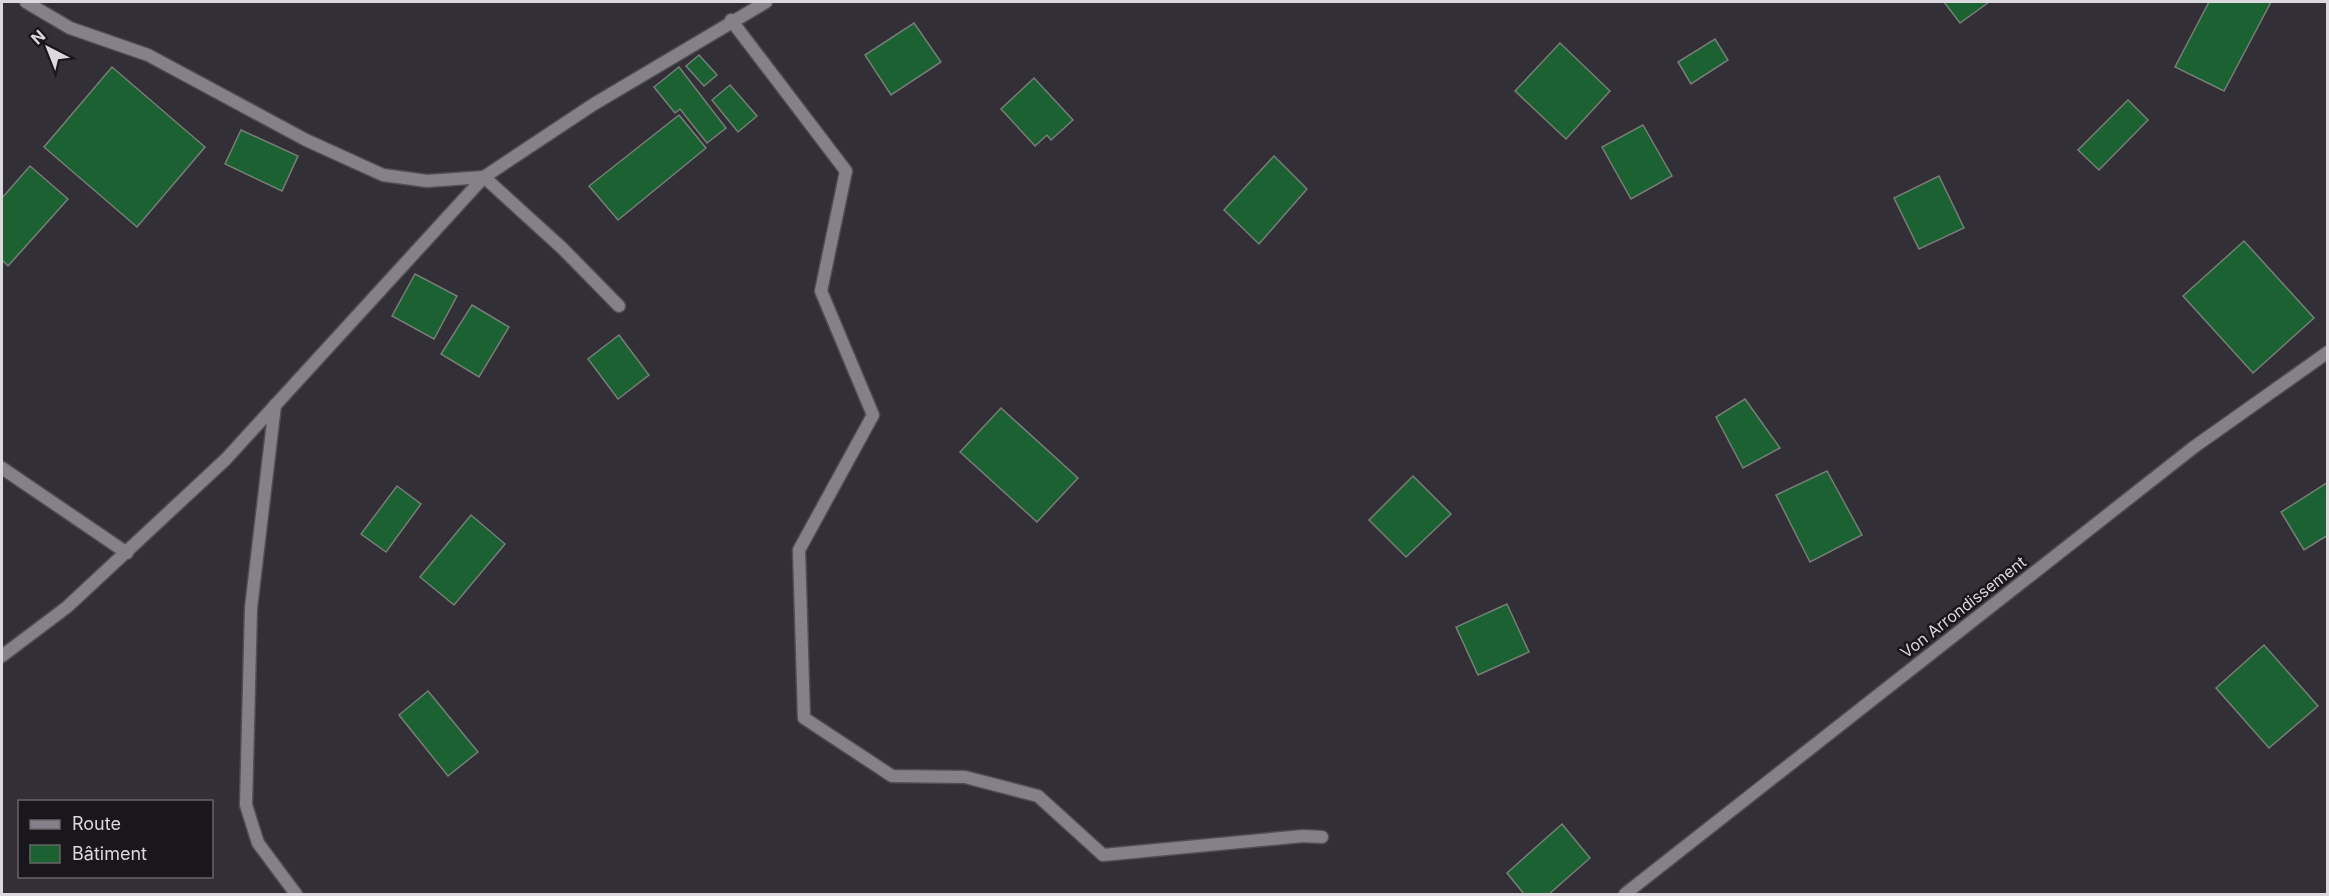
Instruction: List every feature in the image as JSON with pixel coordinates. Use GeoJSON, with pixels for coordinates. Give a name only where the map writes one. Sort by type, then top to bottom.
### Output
{"type":"FeatureCollection","features":[{"type":"Feature","properties":{"kind":"street"},"geometry":{"type":"LineString","coordinates":[[26,2],[70,28],[148,55],[306,140],[383,175],[427,181],[484,177],[562,248],[619,306]]}},
{"type":"Feature","properties":{"kind":"street"},"geometry":{"type":"LineString","coordinates":[[2,656],[67,608],[226,459],[484,177],[594,104],[731,20],[766,2]]}},
{"type":"Feature","properties":{"kind":"street"},"geometry":{"type":"LineString","coordinates":[[731,20],[846,171],[820,291],[873,416],[799,550],[804,718],[892,776],[965,777],[1038,796],[1103,855],[1303,836],[1322,837]]}},
{"type":"Feature","properties":{"kind":"street","name":"Von Arrondissement"},"geometry":{"type":"LineString","coordinates":[[1625,894],[2194,447],[2328,352]]}},
{"type":"Feature","properties":{"kind":"street"},"geometry":{"type":"LineString","coordinates":[[275,405],[251,608],[246,805],[258,843],[296,894]]}},
{"type":"Feature","properties":{"kind":"street"},"geometry":{"type":"LineString","coordinates":[[2,468],[128,553]]}},
{"type":"Feature","properties":{"kind":"building"},"geometry":{"type":"Polygon","coordinates":[[[1944,2],[1989,2],[1960,23],[1944,2]]]}},
{"type":"Feature","properties":{"kind":"building"},"geometry":{"type":"Polygon","coordinates":[[[2209,2],[2271,2],[2224,91],[2175,67],[2209,2]]]}},
{"type":"Feature","properties":{"kind":"building"},"geometry":{"type":"Polygon","coordinates":[[[914,23],[941,62],[891,95],[865,55],[914,23]]]}},
{"type":"Feature","properties":{"kind":"building"},"geometry":{"type":"Polygon","coordinates":[[[1715,39],[1728,60],[1691,84],[1678,62],[1715,39]]]}},
{"type":"Feature","properties":{"kind":"building"},"geometry":{"type":"Polygon","coordinates":[[[1560,43],[1610,91],[1566,139],[1515,91],[1560,43]]]}},
{"type":"Feature","properties":{"kind":"building"},"geometry":{"type":"Polygon","coordinates":[[[699,55],[717,75],[704,86],[686,66],[699,55]]]}},
{"type":"Feature","properties":{"kind":"building"},"geometry":{"type":"Polygon","coordinates":[[[112,67],[205,147],[137,227],[44,147],[112,67]]]}},
{"type":"Feature","properties":{"kind":"building"},"geometry":{"type":"Polygon","coordinates":[[[679,67],[726,128],[707,143],[680,109],[675,113],[654,87],[679,67]]]}},
{"type":"Feature","properties":{"kind":"building"},"geometry":{"type":"Polygon","coordinates":[[[1034,78],[1073,120],[1051,140],[1047,135],[1035,146],[1001,109],[1034,78]]]}},
{"type":"Feature","properties":{"kind":"building"},"geometry":{"type":"Polygon","coordinates":[[[730,85],[757,116],[738,132],[712,100],[730,85]]]}},
{"type":"Feature","properties":{"kind":"building"},"geometry":{"type":"Polygon","coordinates":[[[2128,100],[2148,120],[2099,170],[2078,150],[2128,100]]]}},
{"type":"Feature","properties":{"kind":"building"},"geometry":{"type":"Polygon","coordinates":[[[679,115],[706,148],[618,220],[589,186],[679,115]]]}},
{"type":"Feature","properties":{"kind":"building"},"geometry":{"type":"Polygon","coordinates":[[[1643,125],[1672,176],[1631,199],[1602,147],[1643,125]]]}},
{"type":"Feature","properties":{"kind":"building"},"geometry":{"type":"Polygon","coordinates":[[[241,130],[298,156],[282,191],[225,164],[241,130]]]}},
{"type":"Feature","properties":{"kind":"building"},"geometry":{"type":"Polygon","coordinates":[[[1274,156],[1307,189],[1259,244],[1224,210],[1274,156]]]}},
{"type":"Feature","properties":{"kind":"building"},"geometry":{"type":"Polygon","coordinates":[[[30,166],[68,199],[8,266],[2,260],[2,198],[30,166]]]}},
{"type":"Feature","properties":{"kind":"building"},"geometry":{"type":"Polygon","coordinates":[[[1939,176],[1964,228],[1919,249],[1894,198],[1939,176]]]}},
{"type":"Feature","properties":{"kind":"building"},"geometry":{"type":"Polygon","coordinates":[[[2244,241],[2314,318],[2253,373],[2183,296],[2244,241]]]}},
{"type":"Feature","properties":{"kind":"building"},"geometry":{"type":"Polygon","coordinates":[[[415,274],[457,296],[434,339],[392,316],[415,274]]]}},
{"type":"Feature","properties":{"kind":"building"},"geometry":{"type":"Polygon","coordinates":[[[472,305],[509,327],[479,377],[441,354],[472,305]]]}},
{"type":"Feature","properties":{"kind":"building"},"geometry":{"type":"Polygon","coordinates":[[[619,335],[649,375],[618,399],[588,359],[619,335]]]}},
{"type":"Feature","properties":{"kind":"building"},"geometry":{"type":"Polygon","coordinates":[[[1745,399],[1780,448],[1743,468],[1716,417],[1745,399]]]}},
{"type":"Feature","properties":{"kind":"building"},"geometry":{"type":"Polygon","coordinates":[[[1001,408],[1078,478],[1037,522],[960,452],[1001,408]]]}},
{"type":"Feature","properties":{"kind":"building"},"geometry":{"type":"Polygon","coordinates":[[[1827,471],[1862,535],[1810,562],[1776,495],[1827,471]]]}},
{"type":"Feature","properties":{"kind":"building"},"geometry":{"type":"Polygon","coordinates":[[[1413,476],[1451,514],[1406,557],[1369,520],[1413,476]]]}},
{"type":"Feature","properties":{"kind":"building"},"geometry":{"type":"Polygon","coordinates":[[[2328,482],[2328,535],[2304,550],[2281,512],[2328,482]]]}},
{"type":"Feature","properties":{"kind":"building"},"geometry":{"type":"Polygon","coordinates":[[[397,486],[421,504],[386,552],[361,534],[397,486]]]}},
{"type":"Feature","properties":{"kind":"building"},"geometry":{"type":"Polygon","coordinates":[[[471,515],[505,544],[454,605],[420,577],[471,515]]]}},
{"type":"Feature","properties":{"kind":"building"},"geometry":{"type":"Polygon","coordinates":[[[1507,604],[1529,652],[1478,675],[1456,627],[1507,604]]]}},
{"type":"Feature","properties":{"kind":"building"},"geometry":{"type":"Polygon","coordinates":[[[2264,645],[2318,706],[2269,748],[2216,688],[2264,645]]]}},
{"type":"Feature","properties":{"kind":"building"},"geometry":{"type":"Polygon","coordinates":[[[428,691],[478,752],[448,776],[399,715],[428,691]]]}},
{"type":"Feature","properties":{"kind":"building"},"geometry":{"type":"Polygon","coordinates":[[[1562,824],[1590,858],[1549,894],[1524,894],[1507,873],[1562,824]]]}}]}
